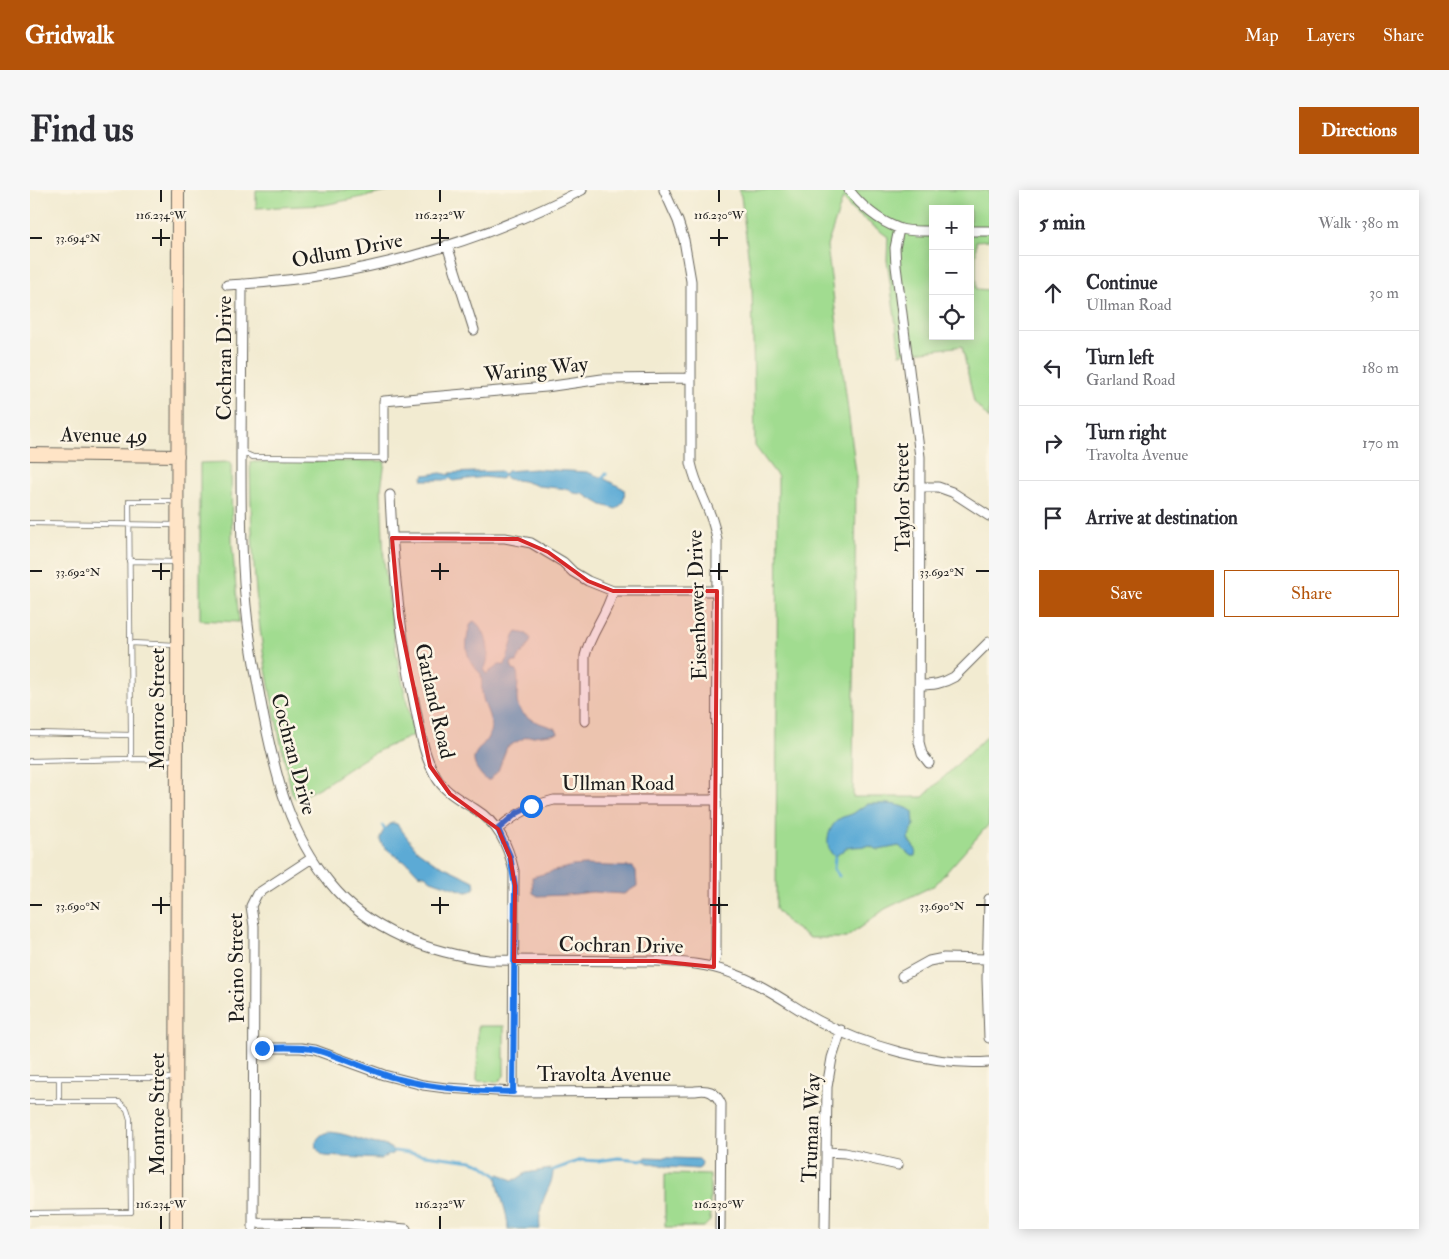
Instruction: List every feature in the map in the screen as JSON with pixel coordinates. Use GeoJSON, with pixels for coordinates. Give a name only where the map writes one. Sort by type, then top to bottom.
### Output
{"type":"FeatureCollection","features":[{"type":"Feature","properties":{"kind":"main road","name":"Monroe Street"},"geometry":{"type":"LineString","coordinates":[[176,1229],[178,190]]}},
{"type":"Feature","properties":{"kind":"main road","name":"Avenue 49"},"geometry":{"type":"LineString","coordinates":[[30,454],[178,456]]}},
{"type":"Feature","properties":{"kind":"street","name":"Odlum Drive"},"geometry":{"type":"LineString","coordinates":[[227,285],[287,280],[348,271],[399,259],[447,245],[523,217],[582,190]]}},
{"type":"Feature","properties":{"kind":"street","name":"Eisenhower Drive"},"geometry":{"type":"LineString","coordinates":[[664,190],[678,221],[688,259],[691,282],[691,463],[698,489],[710,512],[717,540],[716,954],[714,967]]}},
{"type":"Feature","properties":{"kind":"street"},"geometry":{"type":"LineString","coordinates":[[849,190],[856,199],[878,218],[899,228],[929,231]]}},
{"type":"Feature","properties":{"kind":"street","name":"Taylor Street"},"geometry":{"type":"LineString","coordinates":[[899,228],[895,257],[920,444],[919,742],[922,754],[929,763]]}},
{"type":"Feature","properties":{"kind":"street"},"geometry":{"type":"LineString","coordinates":[[974,231],[989,231]]}},
{"type":"Feature","properties":{"kind":"street"},"geometry":{"type":"LineString","coordinates":[[447,245],[474,330]]}},
{"type":"Feature","properties":{"kind":"street","name":"Cochran Drive"},"geometry":{"type":"LineString","coordinates":[[242,284],[242,543],[248,622],[258,688],[275,768],[286,804],[298,835],[332,885],[354,906],[376,923],[407,940],[430,949],[461,957],[514,961],[656,961],[681,962],[714,967],[764,987],[818,1020],[887,1048],[923,1057],[956,1062],[989,1062]]}},
{"type":"Feature","properties":{"kind":"street","name":"Waring Way"},"geometry":{"type":"LineString","coordinates":[[384,458],[384,401],[546,387],[602,379],[691,378]]}},
{"type":"Feature","properties":{"kind":"street"},"geometry":{"type":"LineString","coordinates":[[921,487],[938,487],[952,492],[989,516]]}},
{"type":"Feature","properties":{"kind":"street","name":"Garland Road"},"geometry":{"type":"LineString","coordinates":[[390,495],[399,617],[408,675],[426,756],[436,777],[450,794],[477,810],[498,829],[510,856],[514,871],[513,1092]]}},
{"type":"Feature","properties":{"kind":"street"},"geometry":{"type":"LineString","coordinates":[[392,538],[518,539],[548,552],[563,562],[573,572],[588,581],[613,591],[717,591]]}},
{"type":"Feature","properties":{"kind":"street"},"geometry":{"type":"LineString","coordinates":[[585,720],[585,656],[587,647],[607,609],[613,591]]}},
{"type":"Feature","properties":{"kind":"street"},"geometry":{"type":"LineString","coordinates":[[920,685],[934,685],[954,677],[989,642]]}},
{"type":"Feature","properties":{"kind":"street","name":"Ullman Road"},"geometry":{"type":"LineString","coordinates":[[498,829],[517,813],[537,804],[554,800],[717,800]]}},
{"type":"Feature","properties":{"kind":"street","name":"Pacino Street"},"geometry":{"type":"LineString","coordinates":[[253,1226],[254,926],[251,906],[253,900],[262,889],[312,858]]}},
{"type":"Feature","properties":{"kind":"street"},"geometry":{"type":"LineString","coordinates":[[989,899],[987,959],[989,1038]]}},
{"type":"Feature","properties":{"kind":"street"},"geometry":{"type":"LineString","coordinates":[[902,976],[929,961],[944,958],[987,959]]}},
{"type":"Feature","properties":{"kind":"street","name":"Truman Way"},"geometry":{"type":"LineString","coordinates":[[826,1229],[826,1102],[832,1058],[841,1030]]}},
{"type":"Feature","properties":{"kind":"street","name":"Travolta Avenue"},"geometry":{"type":"LineString","coordinates":[[254,1048],[301,1048],[315,1050],[384,1075],[422,1085],[469,1090],[513,1092],[695,1091],[705,1089],[718,1097],[721,1104],[720,1229]]}},
{"type":"Feature","properties":{"kind":"street"},"geometry":{"type":"LineString","coordinates":[[826,1152],[845,1153],[898,1165]]}},
{"type":"Feature","properties":{"kind":"street"},"geometry":{"type":"LineString","coordinates":[[253,1226],[347,1224],[406,1229]]}},
{"type":"Feature","properties":{"kind":"lane"},"geometry":{"type":"LineString","coordinates":[[242,448],[246,454],[254,457],[384,458]]}},
{"type":"Feature","properties":{"kind":"lane"},"geometry":{"type":"LineString","coordinates":[[131,759],[129,501],[178,501]]}},
{"type":"Feature","properties":{"kind":"lane"},"geometry":{"type":"LineString","coordinates":[[30,523],[178,525]]}},
{"type":"Feature","properties":{"kind":"lane"},"geometry":{"type":"LineString","coordinates":[[129,561],[178,562]]}},
{"type":"Feature","properties":{"kind":"lane"},"geometry":{"type":"LineString","coordinates":[[130,643],[178,645]]}},
{"type":"Feature","properties":{"kind":"lane"},"geometry":{"type":"LineString","coordinates":[[30,733],[131,735]]}},
{"type":"Feature","properties":{"kind":"lane"},"geometry":{"type":"LineString","coordinates":[[30,761],[177,760]]}},
{"type":"Feature","properties":{"kind":"lane"},"geometry":{"type":"LineString","coordinates":[[30,1078],[177,1078]]}},
{"type":"Feature","properties":{"kind":"lane"},"geometry":{"type":"LineString","coordinates":[[59,1078],[59,1102]]}},
{"type":"Feature","properties":{"kind":"lane"},"geometry":{"type":"LineString","coordinates":[[30,1102],[119,1102],[127,1109],[130,1119],[131,1212],[30,1213]]}},
{"type":"Feature","properties":{"kind":"highlighted area"},"geometry":{"type":"Polygon","coordinates":[[[392,538],[518,539],[548,552],[588,581],[613,591],[717,591],[714,967],[656,961],[514,961],[515,886],[510,857],[498,829],[450,794],[430,766],[399,617],[392,538]]]}},
{"type":"Feature","properties":{"kind":"green space"},"geometry":{"type":"Polygon","coordinates":[[[256,190],[396,190],[324,205],[256,208],[256,190]]]}},
{"type":"Feature","properties":{"kind":"green space"},"geometry":{"type":"Polygon","coordinates":[[[738,190],[989,190],[989,240],[976,241],[976,289],[989,290],[989,419],[974,402],[962,346],[900,354],[887,260],[888,237],[852,210],[843,198],[827,246],[856,473],[853,797],[923,797],[989,734],[989,824],[935,885],[885,909],[846,938],[810,938],[789,924],[776,909],[778,477],[755,446],[752,286],[741,196],[738,190]]]}},
{"type":"Feature","properties":{"kind":"green space"},"geometry":{"type":"Polygon","coordinates":[[[385,461],[381,489],[384,561],[396,652],[414,735],[376,752],[322,786],[295,798],[292,793],[274,711],[260,629],[253,546],[250,462],[385,461]]]}},
{"type":"Feature","properties":{"kind":"green space"},"geometry":{"type":"Polygon","coordinates":[[[231,462],[232,543],[239,622],[200,620],[200,463],[231,462]]]}},
{"type":"Feature","properties":{"kind":"green space"},"geometry":{"type":"Polygon","coordinates":[[[478,1026],[504,1026],[504,1076],[498,1082],[477,1081],[478,1026]]]}},
{"type":"Feature","properties":{"kind":"green space"},"geometry":{"type":"Polygon","coordinates":[[[665,1174],[710,1175],[710,1221],[704,1227],[665,1227],[665,1174]]]}},
{"type":"Feature","properties":{"kind":"water"},"geometry":{"type":"Polygon","coordinates":[[[535,469],[587,472],[624,489],[625,495],[616,509],[602,505],[583,494],[573,493],[568,489],[538,486],[508,479],[504,476],[501,479],[484,477],[453,481],[450,478],[448,480],[423,480],[422,478],[424,475],[441,473],[450,475],[450,473],[501,471],[504,474],[507,471],[535,469]]]}},
{"type":"Feature","properties":{"kind":"water"},"geometry":{"type":"Polygon","coordinates":[[[474,621],[483,631],[487,644],[488,658],[484,670],[486,674],[499,665],[505,665],[517,632],[527,634],[531,639],[517,662],[512,662],[511,665],[513,670],[517,671],[518,705],[521,711],[530,719],[554,728],[558,733],[526,737],[507,747],[498,771],[490,780],[486,780],[474,763],[474,757],[489,735],[491,727],[483,697],[481,674],[471,663],[467,650],[467,637],[471,623],[474,621]]]}},
{"type":"Feature","properties":{"kind":"water"},"geometry":{"type":"Polygon","coordinates":[[[867,804],[897,805],[913,812],[914,825],[908,839],[916,850],[915,856],[911,856],[899,846],[879,850],[869,846],[846,848],[835,857],[831,853],[828,838],[832,827],[841,818],[854,813],[867,804]]]}},
{"type":"Feature","properties":{"kind":"water"},"geometry":{"type":"Polygon","coordinates":[[[393,823],[397,824],[417,850],[434,862],[474,881],[475,887],[472,891],[466,892],[431,880],[425,875],[418,874],[408,863],[383,846],[380,840],[381,835],[393,823]]]}},
{"type":"Feature","properties":{"kind":"water"},"geometry":{"type":"Polygon","coordinates":[[[572,866],[633,867],[636,871],[637,886],[624,894],[592,892],[538,896],[533,893],[532,877],[572,866]]]}},
{"type":"Feature","properties":{"kind":"water"},"geometry":{"type":"Polygon","coordinates":[[[329,1132],[383,1145],[394,1151],[392,1154],[380,1159],[324,1156],[316,1146],[316,1142],[320,1136],[329,1132]]]}},
{"type":"Feature","properties":{"kind":"water"},"geometry":{"type":"Polygon","coordinates":[[[646,1157],[699,1159],[702,1162],[701,1167],[698,1169],[668,1167],[648,1163],[644,1160],[646,1157]]]}},
{"type":"Feature","properties":{"kind":"water"},"geometry":{"type":"Polygon","coordinates":[[[553,1170],[553,1175],[541,1208],[540,1229],[508,1229],[497,1176],[500,1174],[512,1180],[526,1173],[553,1170]]]}},
{"type":"Feature","properties":{"kind":"waterway"},"geometry":{"type":"LineString","coordinates":[[603,478],[606,474]]}},
{"type":"Feature","properties":{"kind":"waterway"},"geometry":{"type":"LineString","coordinates":[[383,826],[385,830]]}},
{"type":"Feature","properties":{"kind":"waterway"},"geometry":{"type":"LineString","coordinates":[[835,857],[834,869],[839,876]]}},
{"type":"Feature","properties":{"kind":"waterway"},"geometry":{"type":"LineString","coordinates":[[394,1151],[472,1161],[481,1164],[497,1176]]}},
{"type":"Feature","properties":{"kind":"waterway"},"geometry":{"type":"LineString","coordinates":[[553,1170],[581,1160],[598,1161],[618,1158],[644,1160]]}},
{"type":"Feature","properties":{"kind":"route"},"geometry":{"type":"LineString","coordinates":[[262,1048],[315,1050],[384,1075],[422,1085],[513,1092],[515,886],[510,856],[498,829],[517,813],[531,806]]}}]}
